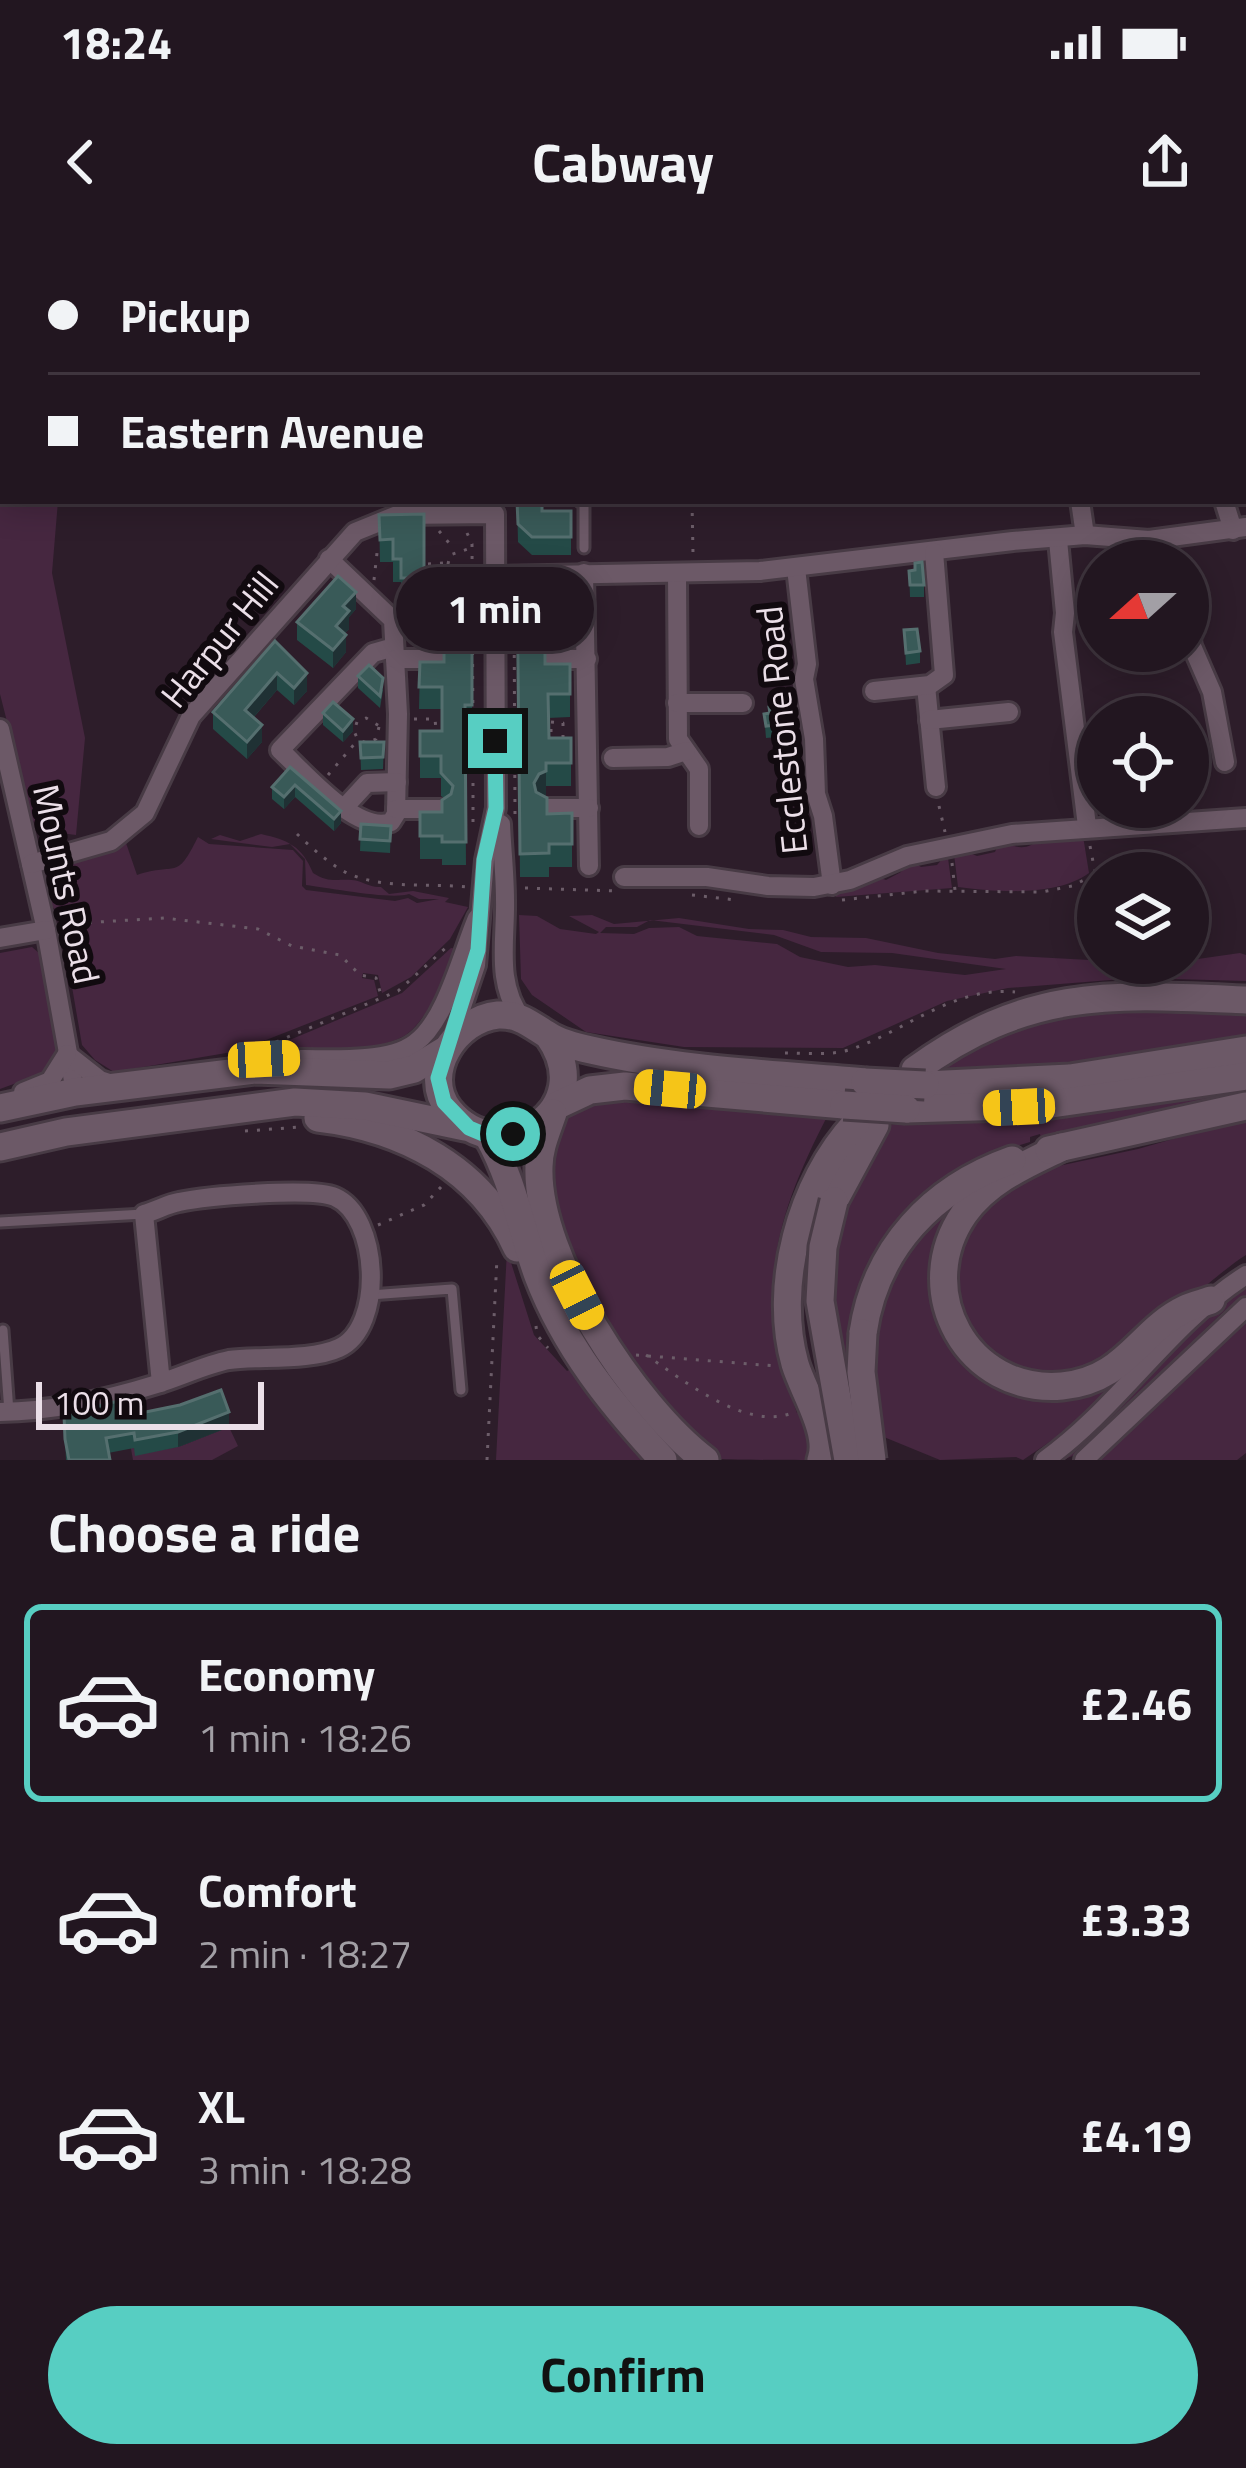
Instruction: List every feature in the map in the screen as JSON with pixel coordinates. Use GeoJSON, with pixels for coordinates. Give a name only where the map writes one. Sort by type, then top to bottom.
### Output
{"type":"FeatureCollection","features":[{"type":"Feature","properties":{"kind":"main road"},"geometry":{"type":"LineString","coordinates":[[926,1069],[997,1021],[1053,1003],[1143,996],[1246,1000]]}},
{"type":"Feature","properties":{"kind":"main road"},"geometry":{"type":"LineString","coordinates":[[2,1107],[75,1092],[237,1072],[389,1075],[414,1069],[447,1049],[466,1028],[502,1015],[523,1018],[548,1035],[610,1054],[865,1082],[926,1069],[1083,1076],[1246,1050]]}},
{"type":"Feature","properties":{"kind":"main road"},"geometry":{"type":"LineString","coordinates":[[548,1035],[564,1071],[540,1151],[539,1179],[557,1246],[577,1295],[638,1393],[705,1460]]}},
{"type":"Feature","properties":{"kind":"main road"},"geometry":{"type":"LineString","coordinates":[[447,1049],[439,1071],[448,1108],[478,1132],[507,1171],[538,1275],[587,1369],[663,1460]]}},
{"type":"Feature","properties":{"kind":"main road"},"geometry":{"type":"LineString","coordinates":[[257,1110],[268,1103],[335,1103],[478,1132],[521,1132],[590,1090],[632,1086],[858,1118],[906,1109],[1045,1105],[1246,1076]]}},
{"type":"Feature","properties":{"kind":"main road"},"geometry":{"type":"LineString","coordinates":[[75,1092],[89,1114],[137,1108],[172,1117]]}},
{"type":"Feature","properties":{"kind":"main road"},"geometry":{"type":"LineString","coordinates":[[881,1459],[861,1372],[863,1333],[882,1268],[904,1233],[933,1202],[983,1170],[1062,1147],[1246,1106]]}},
{"type":"Feature","properties":{"kind":"main road"},"geometry":{"type":"LineString","coordinates":[[0,1147],[66,1132],[257,1110],[278,1117],[356,1125],[438,1156],[485,1196],[538,1275]]}},
{"type":"Feature","properties":{"kind":"main road"},"geometry":{"type":"LineString","coordinates":[[848,1460],[819,1272],[858,1118]]}},
{"type":"Feature","properties":{"kind":"main road"},"geometry":{"type":"LineString","coordinates":[[821,1460],[822,1438],[795,1364],[785,1314],[789,1275],[807,1209],[843,1137],[858,1118]]}},
{"type":"Feature","properties":{"kind":"main road"},"geometry":{"type":"LineString","coordinates":[[1062,1147],[996,1182],[956,1228],[946,1263],[945,1293],[953,1329],[971,1350],[996,1371],[1017,1380],[1047,1386],[1071,1384],[1107,1372],[1182,1310],[1211,1300]]}},
{"type":"Feature","properties":{"kind":"street"},"geometry":{"type":"LineString","coordinates":[[1080,504],[1085,535]]}},
{"type":"Feature","properties":{"kind":"street"},"geometry":{"type":"LineString","coordinates":[[237,1072],[261,1059],[380,1056],[416,1043],[439,1012],[478,893],[496,808],[482,578],[499,508]]}},
{"type":"Feature","properties":{"kind":"street","name":"Harpur Hill"},"geometry":{"type":"LineString","coordinates":[[31,864],[111,842],[145,813],[190,716],[355,532],[382,518],[460,526],[499,508]]}},
{"type":"Feature","properties":{"kind":"street"},"geometry":{"type":"LineString","coordinates":[[482,578],[796,568],[1085,535],[1149,540],[1239,529]]}},
{"type":"Feature","properties":{"kind":"street"},"geometry":{"type":"LineString","coordinates":[[1058,540],[1077,745]]}},
{"type":"Feature","properties":{"kind":"street"},"geometry":{"type":"LineString","coordinates":[[874,691],[926,686],[942,678],[945,667],[934,553]]}},
{"type":"Feature","properties":{"kind":"street"},"geometry":{"type":"LineString","coordinates":[[329,559],[392,618],[394,653],[397,782],[396,809],[391,822],[377,826],[363,822],[280,750],[373,653],[394,653],[440,659]]}},
{"type":"Feature","properties":{"kind":"street","name":"Ecclestone Road"},"geometry":{"type":"LineString","coordinates":[[796,568],[807,664],[806,706],[832,885]]}},
{"type":"Feature","properties":{"kind":"street"},"geometry":{"type":"LineString","coordinates":[[584,573],[590,866]]}},
{"type":"Feature","properties":{"kind":"street"},"geometry":{"type":"LineString","coordinates":[[685,573],[678,739],[699,771],[699,826]]}},
{"type":"Feature","properties":{"kind":"street"},"geometry":{"type":"LineString","coordinates":[[546,659],[587,659]]}},
{"type":"Feature","properties":{"kind":"street"},"geometry":{"type":"LineString","coordinates":[[1203,672],[1212,692],[1225,762]]}},
{"type":"Feature","properties":{"kind":"street"},"geometry":{"type":"LineString","coordinates":[[926,686],[936,787]]}},
{"type":"Feature","properties":{"kind":"street"},"geometry":{"type":"LineString","coordinates":[[677,703],[743,703]]}},
{"type":"Feature","properties":{"kind":"street"},"geometry":{"type":"LineString","coordinates":[[929,720],[1010,712]]}},
{"type":"Feature","properties":{"kind":"street","name":"Mounts Road"},"geometry":{"type":"LineString","coordinates":[[0,729],[46,928],[75,1092]]}},
{"type":"Feature","properties":{"kind":"street"},"geometry":{"type":"LineString","coordinates":[[613,758],[671,757],[686,751]]}},
{"type":"Feature","properties":{"kind":"street"},"geometry":{"type":"LineString","coordinates":[[344,808],[367,783],[397,782]]}},
{"type":"Feature","properties":{"kind":"street"},"geometry":{"type":"LineString","coordinates":[[496,808],[505,879],[503,971],[511,999],[523,1018]]}},
{"type":"Feature","properties":{"kind":"street"},"geometry":{"type":"LineString","coordinates":[[547,808],[589,808]]}},
{"type":"Feature","properties":{"kind":"street"},"geometry":{"type":"LineString","coordinates":[[396,809],[440,809]]}},
{"type":"Feature","properties":{"kind":"street"},"geometry":{"type":"LineString","coordinates":[[1209,820],[1246,818]]}},
{"type":"Feature","properties":{"kind":"street"},"geometry":{"type":"LineString","coordinates":[[624,877],[717,878],[784,887],[832,885],[907,856],[1012,834],[1077,827]]}},
{"type":"Feature","properties":{"kind":"street"},"geometry":{"type":"LineString","coordinates":[[0,835],[22,830]]}},
{"type":"Feature","properties":{"kind":"street"},"geometry":{"type":"LineString","coordinates":[[447,1049],[476,965],[478,893]]}},
{"type":"Feature","properties":{"kind":"street"},"geometry":{"type":"LineString","coordinates":[[0,938],[46,928]]}},
{"type":"Feature","properties":{"kind":"street"},"geometry":{"type":"LineString","coordinates":[[2,1107],[50,1081],[67,1054],[102,1081],[124,1085]]}},
{"type":"Feature","properties":{"kind":"street"},"geometry":{"type":"LineString","coordinates":[[4,1412],[51,1409],[161,1383],[229,1360],[340,1348],[362,1328],[370,1294],[364,1230],[356,1214],[344,1202],[316,1192],[179,1202],[144,1214],[161,1383]]}},
{"type":"Feature","properties":{"kind":"street"},"geometry":{"type":"LineString","coordinates":[[1045,1460],[1152,1363],[1211,1300],[1246,1275]]}},
{"type":"Feature","properties":{"kind":"street"},"geometry":{"type":"LineString","coordinates":[[1084,1460],[1246,1307]]}},
{"type":"Feature","properties":{"kind":"lane"},"geometry":{"type":"LineString","coordinates":[[583,504],[584,548]]}},
{"type":"Feature","properties":{"kind":"lane"},"geometry":{"type":"LineString","coordinates":[[0,1222],[144,1214]]}},
{"type":"Feature","properties":{"kind":"lane"},"geometry":{"type":"LineString","coordinates":[[370,1294],[452,1288],[461,1390]]}},
{"type":"Feature","properties":{"kind":"lane"},"geometry":{"type":"LineString","coordinates":[[3,1330],[4,1412]]}},
{"type":"Feature","properties":{"kind":"path"},"geometry":{"type":"LineString","coordinates":[[685,573],[692,504]]}},
{"type":"Feature","properties":{"kind":"path"},"geometry":{"type":"LineString","coordinates":[[460,526],[471,538],[482,578],[473,733],[473,837]]}},
{"type":"Feature","properties":{"kind":"path"},"geometry":{"type":"LineString","coordinates":[[455,551],[439,534],[460,526],[475,531]]}},
{"type":"Feature","properties":{"kind":"path"},"geometry":{"type":"LineString","coordinates":[[455,551],[475,548]]}},
{"type":"Feature","properties":{"kind":"path"},"geometry":{"type":"LineString","coordinates":[[448,563],[455,551]]}},
{"type":"Feature","properties":{"kind":"path"},"geometry":{"type":"LineString","coordinates":[[364,590],[377,572],[377,553]]}},
{"type":"Feature","properties":{"kind":"path"},"geometry":{"type":"LineString","coordinates":[[428,563],[448,563]]}},
{"type":"Feature","properties":{"kind":"path"},"geometry":{"type":"LineString","coordinates":[[448,563],[456,577],[482,578]]}},
{"type":"Feature","properties":{"kind":"path"},"geometry":{"type":"LineString","coordinates":[[377,572],[388,572]]}},
{"type":"Feature","properties":{"kind":"path"},"geometry":{"type":"LineString","coordinates":[[515,831],[514,599],[527,589]]}},
{"type":"Feature","properties":{"kind":"path"},"geometry":{"type":"LineString","coordinates":[[413,727],[415,719],[434,719],[436,736]]}},
{"type":"Feature","properties":{"kind":"path"},"geometry":{"type":"LineString","coordinates":[[375,721],[379,727],[376,739],[358,740],[357,722],[375,721]]}},
{"type":"Feature","properties":{"kind":"path"},"geometry":{"type":"LineString","coordinates":[[454,734],[473,733]]}},
{"type":"Feature","properties":{"kind":"path"},"geometry":{"type":"LineString","coordinates":[[319,785],[358,740]]}},
{"type":"Feature","properties":{"kind":"path"},"geometry":{"type":"LineString","coordinates":[[936,787],[955,892]]}},
{"type":"Feature","properties":{"kind":"path"},"geometry":{"type":"LineString","coordinates":[[297,834],[339,868],[360,878],[478,893]]}},
{"type":"Feature","properties":{"kind":"path"},"geometry":{"type":"LineString","coordinates":[[46,928],[89,920],[164,918],[258,929],[292,946],[340,955],[360,975],[376,978],[381,996]]}},
{"type":"Feature","properties":{"kind":"path"},"geometry":{"type":"LineString","coordinates":[[278,1042],[410,982],[457,940]]}},
{"type":"Feature","properties":{"kind":"path"},"geometry":{"type":"LineString","coordinates":[[781,1053],[848,1050],[944,1005],[1015,992],[1017,996],[1005,1000]]}},
{"type":"Feature","properties":{"kind":"path"},"geometry":{"type":"LineString","coordinates":[[364,1230],[424,1205],[448,1178]]}},
{"type":"Feature","properties":{"kind":"path"},"geometry":{"type":"LineString","coordinates":[[488,1460],[497,1253]]}},
{"type":"Feature","properties":{"kind":"path"},"geometry":{"type":"LineString","coordinates":[[783,1365],[644,1354],[707,1396],[762,1418],[778,1418],[799,1408]]}},
{"type":"Feature","properties":{"kind":"shaded area"},"geometry":{"type":"Polygon","coordinates":[[[0,504],[58,504],[52,573],[85,738],[76,835],[45,831],[32,820],[0,694],[0,504]]]}},
{"type":"Feature","properties":{"kind":"shaded area"},"geometry":{"type":"Polygon","coordinates":[[[261,834],[290,844],[272,847],[211,839],[220,835],[240,841],[261,834]]]}},
{"type":"Feature","properties":{"kind":"shaded area"},"geometry":{"type":"Polygon","coordinates":[[[1083,836],[1086,852],[1077,852],[1077,880],[1025,891],[958,887],[954,854],[977,856],[995,852],[999,843],[1024,847],[1040,838],[1083,836]]]}},
{"type":"Feature","properties":{"kind":"shaded area"},"geometry":{"type":"Polygon","coordinates":[[[198,837],[209,844],[293,850],[303,861],[306,890],[395,901],[408,898],[417,903],[439,899],[375,895],[306,885],[305,859],[291,845],[304,856],[313,873],[323,878],[381,887],[389,894],[413,891],[449,898],[445,902],[468,907],[450,939],[411,977],[382,993],[378,975],[363,973],[362,978],[374,980],[378,996],[238,1051],[114,1072],[82,1045],[59,911],[48,905],[57,879],[75,863],[126,843],[137,875],[174,868],[185,860],[198,837]]]}},
{"type":"Feature","properties":{"kind":"shaded area"},"geometry":{"type":"Polygon","coordinates":[[[945,856],[952,888],[836,897],[835,891],[875,876],[886,880],[901,872],[905,862],[937,865],[945,856]]]}},
{"type":"Feature","properties":{"kind":"shaded area"},"geometry":{"type":"Polygon","coordinates":[[[519,915],[537,916],[560,929],[596,934],[599,932],[569,916],[592,915],[614,924],[648,921],[637,927],[606,927],[600,933],[679,927],[697,936],[777,944],[800,957],[848,967],[875,965],[965,975],[1006,969],[892,953],[821,952],[774,935],[653,920],[679,918],[811,937],[866,938],[995,959],[1077,959],[1077,983],[1008,988],[947,1001],[843,1048],[684,1047],[586,1032],[532,995],[521,979],[519,915]]]}},
{"type":"Feature","properties":{"kind":"shaded area"},"geometry":{"type":"Polygon","coordinates":[[[32,947],[44,966],[58,1048],[41,1074],[0,1089],[0,953],[32,947]]]}},
{"type":"Feature","properties":{"kind":"shaded area"},"geometry":{"type":"Polygon","coordinates":[[[451,948],[458,949],[443,983],[420,1021],[404,1036],[353,1049],[256,1054],[402,993],[451,948]]]}},
{"type":"Feature","properties":{"kind":"shaded area"},"geometry":{"type":"Polygon","coordinates":[[[1246,955],[1246,981],[1209,980],[1209,957],[1246,955]]]}},
{"type":"Feature","properties":{"kind":"shaded area"},"geometry":{"type":"Polygon","coordinates":[[[1093,1006],[1246,1008],[1246,1035],[1094,1060],[933,1072],[968,1044],[1093,1006]]]}},
{"type":"Feature","properties":{"kind":"shaded area"},"geometry":{"type":"Polygon","coordinates":[[[1246,1087],[1246,1098],[1041,1140],[1040,1134],[1030,1137],[1030,1142],[1010,1148],[917,1204],[852,1383],[850,1427],[828,1270],[851,1174],[885,1125],[1087,1113],[1246,1087]]]}},
{"type":"Feature","properties":{"kind":"shaded area"},"geometry":{"type":"Polygon","coordinates":[[[608,1097],[829,1113],[782,1225],[773,1295],[784,1371],[797,1413],[806,1409],[815,1436],[810,1460],[710,1455],[613,1342],[567,1245],[551,1170],[557,1137],[575,1112],[608,1097]]]}},
{"type":"Feature","properties":{"kind":"shaded area"},"geometry":{"type":"Polygon","coordinates":[[[1246,1118],[1246,1255],[1102,1370],[1079,1377],[1003,1370],[952,1312],[962,1222],[1021,1174],[1138,1149],[1246,1118]]]}},
{"type":"Feature","properties":{"kind":"shaded area"},"geometry":{"type":"Polygon","coordinates":[[[958,1197],[943,1228],[972,1365],[1119,1383],[1064,1432],[1023,1460],[940,1460],[879,1435],[872,1333],[896,1261],[958,1197]]]}},
{"type":"Feature","properties":{"kind":"shaded area"},"geometry":{"type":"Polygon","coordinates":[[[507,1250],[534,1335],[567,1371],[573,1368],[647,1460],[496,1460],[507,1250]]]}},
{"type":"Feature","properties":{"kind":"shaded area"},"geometry":{"type":"Polygon","coordinates":[[[1246,1287],[1246,1295],[1203,1332],[1124,1415],[1076,1454],[1058,1460],[1107,1419],[1197,1325],[1246,1287]]]}},
{"type":"Feature","properties":{"kind":"shaded area"},"geometry":{"type":"Polygon","coordinates":[[[1246,1313],[1246,1453],[1237,1460],[1095,1460],[1141,1420],[1246,1313]]]}},
{"type":"Feature","properties":{"kind":"shaded area"},"geometry":{"type":"Polygon","coordinates":[[[229,1427],[238,1446],[212,1460],[133,1460],[130,1430],[136,1455],[181,1446],[229,1427]]]}},
{"type":"Feature","properties":{"kind":"building"},"geometry":{"type":"Polygon","coordinates":[[[517,504],[542,504],[542,511],[571,511],[571,537],[532,537],[518,524],[517,504]]]}},
{"type":"Feature","properties":{"kind":"building"},"geometry":{"type":"Polygon","coordinates":[[[424,514],[424,572],[472,572],[472,705],[465,705],[466,842],[420,836],[420,812],[442,812],[442,800],[453,786],[441,773],[441,756],[420,756],[420,731],[442,731],[442,687],[419,687],[420,662],[444,662],[444,649],[452,636],[444,625],[444,612],[419,612],[419,578],[401,578],[401,559],[393,559],[393,539],[380,540],[379,515],[424,514]]]}},
{"type":"Feature","properties":{"kind":"building"},"geometry":{"type":"Polygon","coordinates":[[[922,562],[924,585],[910,585],[909,571],[922,562]]]}},
{"type":"Feature","properties":{"kind":"building"},"geometry":{"type":"Polygon","coordinates":[[[547,570],[547,589],[569,589],[570,613],[545,613],[545,622],[533,634],[535,643],[545,649],[545,664],[570,664],[570,694],[548,694],[549,738],[571,738],[571,763],[546,763],[546,771],[534,783],[536,792],[547,798],[547,814],[572,813],[572,844],[549,844],[549,853],[520,854],[517,571],[547,570]]]}},
{"type":"Feature","properties":{"kind":"building"},"geometry":{"type":"Polygon","coordinates":[[[338,576],[356,592],[343,606],[349,611],[336,626],[346,635],[333,650],[297,622],[338,576]]]}},
{"type":"Feature","properties":{"kind":"building"},"geometry":{"type":"Polygon","coordinates":[[[917,629],[920,651],[906,653],[904,630],[917,629]]]}},
{"type":"Feature","properties":{"kind":"building"},"geometry":{"type":"Polygon","coordinates":[[[275,641],[307,673],[294,688],[277,673],[245,710],[262,725],[247,742],[213,712],[275,641]]]}},
{"type":"Feature","properties":{"kind":"building"},"geometry":{"type":"Polygon","coordinates":[[[369,665],[383,678],[380,696],[358,676],[369,665]]]}},
{"type":"Feature","properties":{"kind":"building"},"geometry":{"type":"Polygon","coordinates":[[[333,702],[353,719],[343,731],[323,713],[333,702]]]}},
{"type":"Feature","properties":{"kind":"building"},"geometry":{"type":"Polygon","coordinates":[[[785,705],[787,724],[766,726],[764,714],[770,713],[769,707],[785,705]]]}},
{"type":"Feature","properties":{"kind":"building"},"geometry":{"type":"Polygon","coordinates":[[[360,742],[384,742],[383,757],[361,758],[360,742]]]}},
{"type":"Feature","properties":{"kind":"building"},"geometry":{"type":"Polygon","coordinates":[[[290,767],[341,811],[334,819],[295,785],[284,797],[272,787],[290,767]]]}},
{"type":"Feature","properties":{"kind":"building"},"geometry":{"type":"Polygon","coordinates":[[[361,824],[391,826],[390,841],[360,839],[361,824]]]}},
{"type":"Feature","properties":{"kind":"building"},"geometry":{"type":"Polygon","coordinates":[[[221,1390],[229,1412],[178,1432],[135,1440],[134,1433],[106,1438],[110,1460],[69,1460],[64,1415],[122,1400],[126,1416],[180,1405],[221,1390]]]}},
{"type":"Feature","properties":{"kind":"route"},"geometry":{"type":"LineString","coordinates":[[495,741],[496,808],[484,860],[476,965],[438,1078],[444,1102],[469,1128],[488,1136],[513,1134]]}}]}
